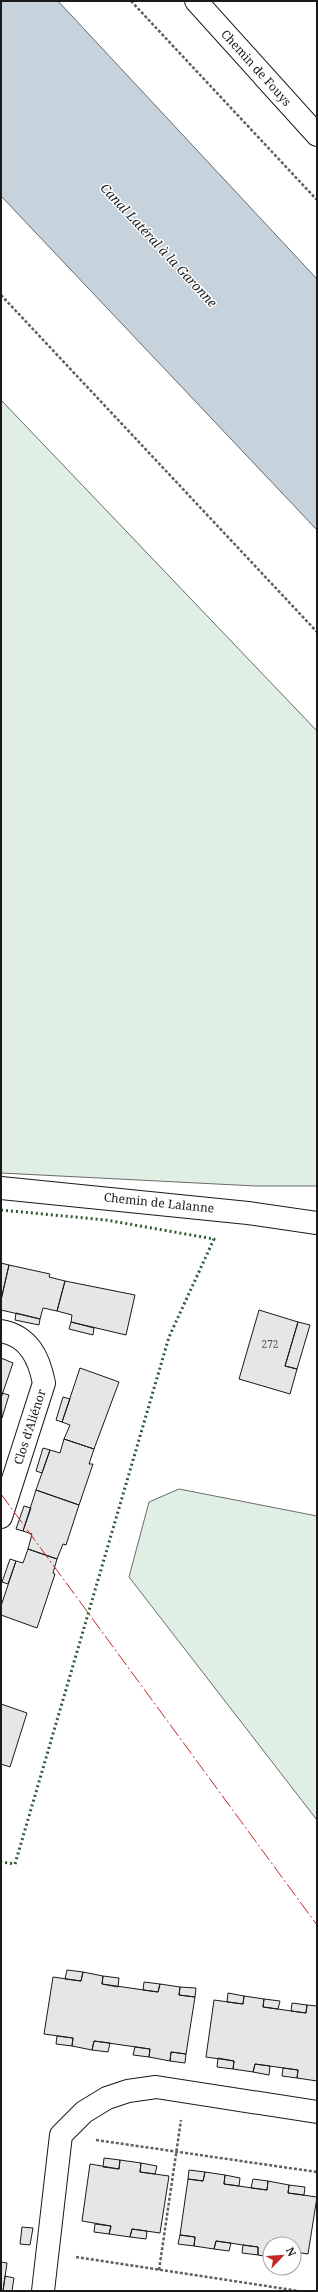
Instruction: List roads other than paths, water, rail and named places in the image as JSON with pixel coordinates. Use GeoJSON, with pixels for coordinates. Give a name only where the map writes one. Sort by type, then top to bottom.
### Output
{"type":"FeatureCollection","features":[{"type":"Feature","properties":{"kind":"street","name":"Chemin de Fouys"},"geometry":{"type":"LineString","coordinates":[[196,1],[317,135]]}},
{"type":"Feature","properties":{"kind":"street","name":"Chemin de Lalanne"},"geometry":{"type":"LineString","coordinates":[[1,1188],[240,1212],[317,1224]]}},
{"type":"Feature","properties":{"kind":"street","name":"Clos d'Aliénor"},"geometry":{"type":"LineString","coordinates":[[1,1331],[13,1333],[30,1347],[40,1364],[44,1383],[1,1518]]}},
{"type":"Feature","properties":{"kind":"street"},"geometry":{"type":"LineString","coordinates":[[43,2291],[61,2135],[84,2112],[107,2098],[128,2091],[156,2087],[317,2112]]}},
{"type":"Feature","properties":{"kind":"water","name":"Canal Latéral à la Garonne"},"geometry":{"type":"Polygon","coordinates":[[[1,1],[58,1],[317,279],[317,530],[1,196],[1,1]]]}}]}
